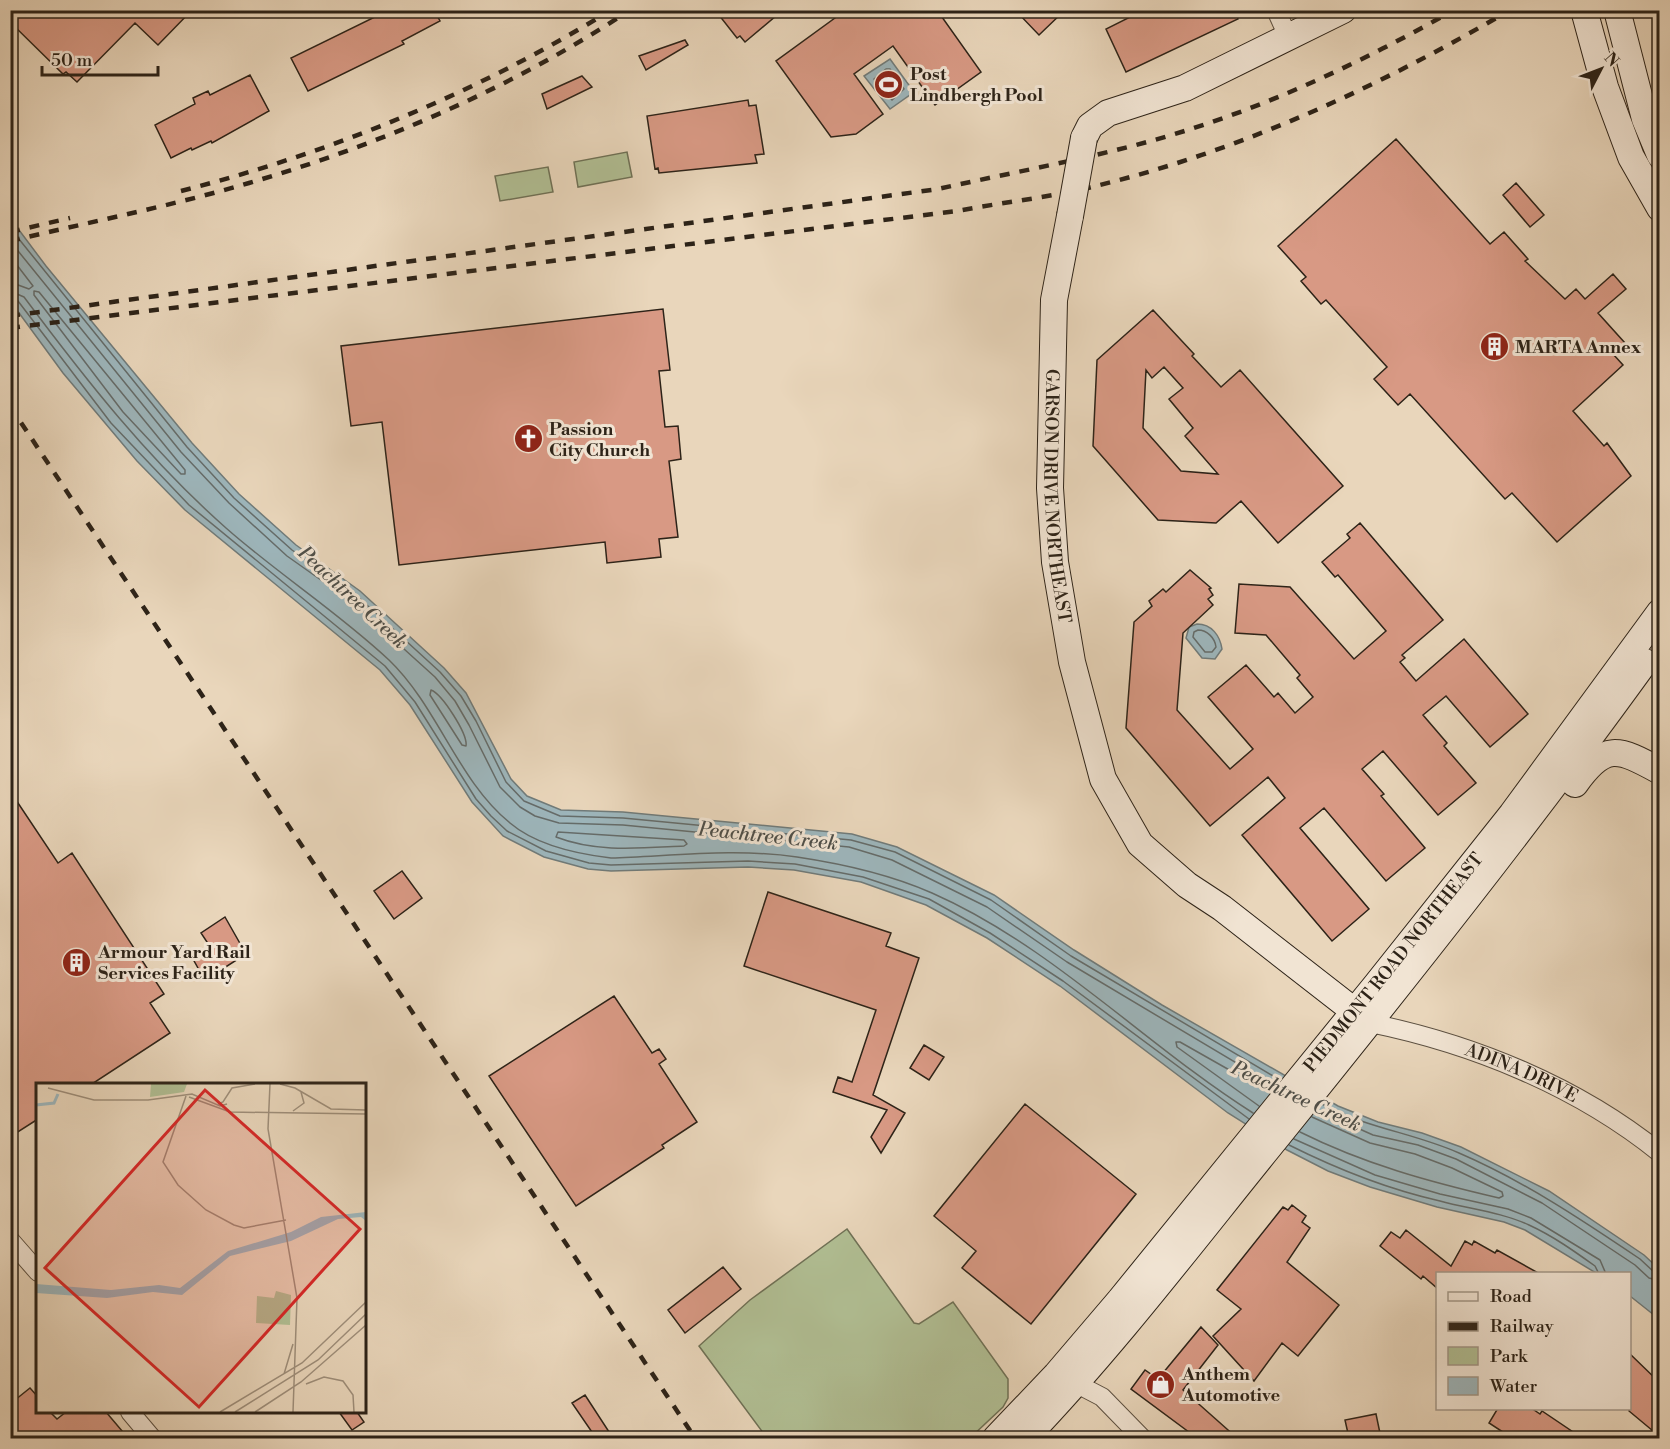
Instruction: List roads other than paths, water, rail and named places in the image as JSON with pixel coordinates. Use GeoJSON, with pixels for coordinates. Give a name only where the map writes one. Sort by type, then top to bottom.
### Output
{"type":"FeatureCollection","features":[{"type":"Feature","properties":{"kind":"main road","name":"GARSON DRIVE NORTHEAST"},"geometry":{"type":"LineString","coordinates":[[1343,10],[1289,39],[1185,88],[1108,113],[1090,126],[1084,138],[1054,300],[1050,488],[1055,562],[1072,662],[1104,779],[1140,844],[1187,885],[1222,908],[1362,1017]]}},
{"type":"Feature","properties":{"kind":"main road"},"geometry":{"type":"LineString","coordinates":[[1584,10],[1605,87],[1631,157],[1659,208]]}},
{"type":"Feature","properties":{"kind":"main road"},"geometry":{"type":"LineString","coordinates":[[1617,10],[1650,135],[1659,155]]}},
{"type":"Feature","properties":{"kind":"main road"},"geometry":{"type":"LineString","coordinates":[[1637,87],[1659,132]]}},
{"type":"Feature","properties":{"kind":"main road","name":"PIEDMONT ROAD NORTHEAST"},"geometry":{"type":"LineString","coordinates":[[1362,1017],[1659,612]]}},
{"type":"Feature","properties":{"kind":"main road","name":"PIEDMONT ROAD NORTHEAST"},"geometry":{"type":"LineString","coordinates":[[996,1438],[1056,1375],[1218,1193],[1362,1017],[1487,876],[1659,642]]}},
{"type":"Feature","properties":{"kind":"main road"},"geometry":{"type":"LineString","coordinates":[[1612,707],[1625,741],[1659,770]]}},
{"type":"Feature","properties":{"kind":"main road"},"geometry":{"type":"LineString","coordinates":[[1487,876],[1531,846],[1586,769],[1600,755],[1617,752],[1630,754],[1659,770]]}},
{"type":"Feature","properties":{"kind":"main road","name":"PIEDMONT ROAD NORTHEAST"},"geometry":{"type":"LineString","coordinates":[[1025,1438],[1077,1384],[1218,1193]]}},
{"type":"Feature","properties":{"kind":"street"},"geometry":{"type":"LineString","coordinates":[[1276,10],[1289,39]]}},
{"type":"Feature","properties":{"kind":"street","name":"ADINA DRIVE"},"geometry":{"type":"LineString","coordinates":[[1362,1017],[1479,1054],[1568,1090],[1659,1153]]}},
{"type":"Feature","properties":{"kind":"street"},"geometry":{"type":"LineString","coordinates":[[10,1240],[36,1270]]}},
{"type":"Feature","properties":{"kind":"street"},"geometry":{"type":"LineString","coordinates":[[1077,1384],[1102,1397],[1142,1438]]}},
{"type":"Feature","properties":{"kind":"street"},"geometry":{"type":"LineString","coordinates":[[131,1413],[152,1438]]}},
{"type":"Feature","properties":{"kind":"water","name":"Post Lindbergh Pool"},"geometry":{"type":"Polygon","coordinates":[[[890,59],[914,92],[890,109],[864,76],[890,59]]]}},
{"type":"Feature","properties":{"kind":"water","name":"Peachtree Creek"},"geometry":{"type":"Polygon","coordinates":[[[10,218],[46,266],[192,443],[239,494],[296,545],[360,591],[444,668],[466,693],[511,779],[527,796],[561,810],[623,812],[852,834],[897,847],[994,895],[1074,950],[1162,1005],[1338,1106],[1378,1122],[1422,1133],[1461,1147],[1549,1191],[1644,1255],[1659,1269],[1659,1319],[1631,1297],[1631,1272],[1594,1272],[1525,1230],[1504,1222],[1437,1207],[1370,1187],[1328,1171],[1287,1150],[1228,1113],[1060,986],[987,938],[926,905],[861,882],[794,870],[748,867],[611,871],[588,869],[544,857],[503,836],[472,802],[410,705],[380,670],[185,510],[137,461],[63,373],[11,302],[10,218]]]}},
{"type":"Feature","properties":{"kind":"water"},"geometry":{"type":"Polygon","coordinates":[[[1197,624],[1211,628],[1219,640],[1222,649],[1215,659],[1202,658],[1186,638],[1189,627],[1197,624]]]}},
{"type":"Feature","properties":{"kind":"railway"},"geometry":{"type":"LineString","coordinates":[[181,191],[293,158],[403,117],[509,68],[611,10]]}},
{"type":"Feature","properties":{"kind":"railway"},"geometry":{"type":"LineString","coordinates":[[10,241],[220,191],[299,168],[348,150],[446,111],[494,88],[586,38],[630,10]]}},
{"type":"Feature","properties":{"kind":"railway"},"geometry":{"type":"LineString","coordinates":[[10,316],[938,189],[1067,162],[1163,138],[1228,117],[1327,76],[1454,10]]}},
{"type":"Feature","properties":{"kind":"railway"},"geometry":{"type":"LineString","coordinates":[[10,328],[957,211],[1083,189],[1154,170],[1260,134],[1362,89],[1462,38],[1510,10]]}},
{"type":"Feature","properties":{"kind":"railway"},"geometry":{"type":"LineString","coordinates":[[10,232],[70,218]]}},
{"type":"Feature","properties":{"kind":"railway"},"geometry":{"type":"LineString","coordinates":[[10,406],[695,1438]]}},
{"type":"Feature","properties":{"kind":"place","name":"Post Lindbergh Pool"},"geometry":{"type":"Point","coordinates":[889,84]}},
{"type":"Feature","properties":{"kind":"place","name":"MARTA Annex"},"geometry":{"type":"Point","coordinates":[1494,347]}},
{"type":"Feature","properties":{"kind":"place","name":"Passion City Church"},"geometry":{"type":"Point","coordinates":[528,439]}},
{"type":"Feature","properties":{"kind":"place","name":"Armour Yard Rail Services Facility"},"geometry":{"type":"Point","coordinates":[77,962]}},
{"type":"Feature","properties":{"kind":"place","name":"Anthem Automotive"},"geometry":{"type":"Point","coordinates":[1161,1384]}}]}
